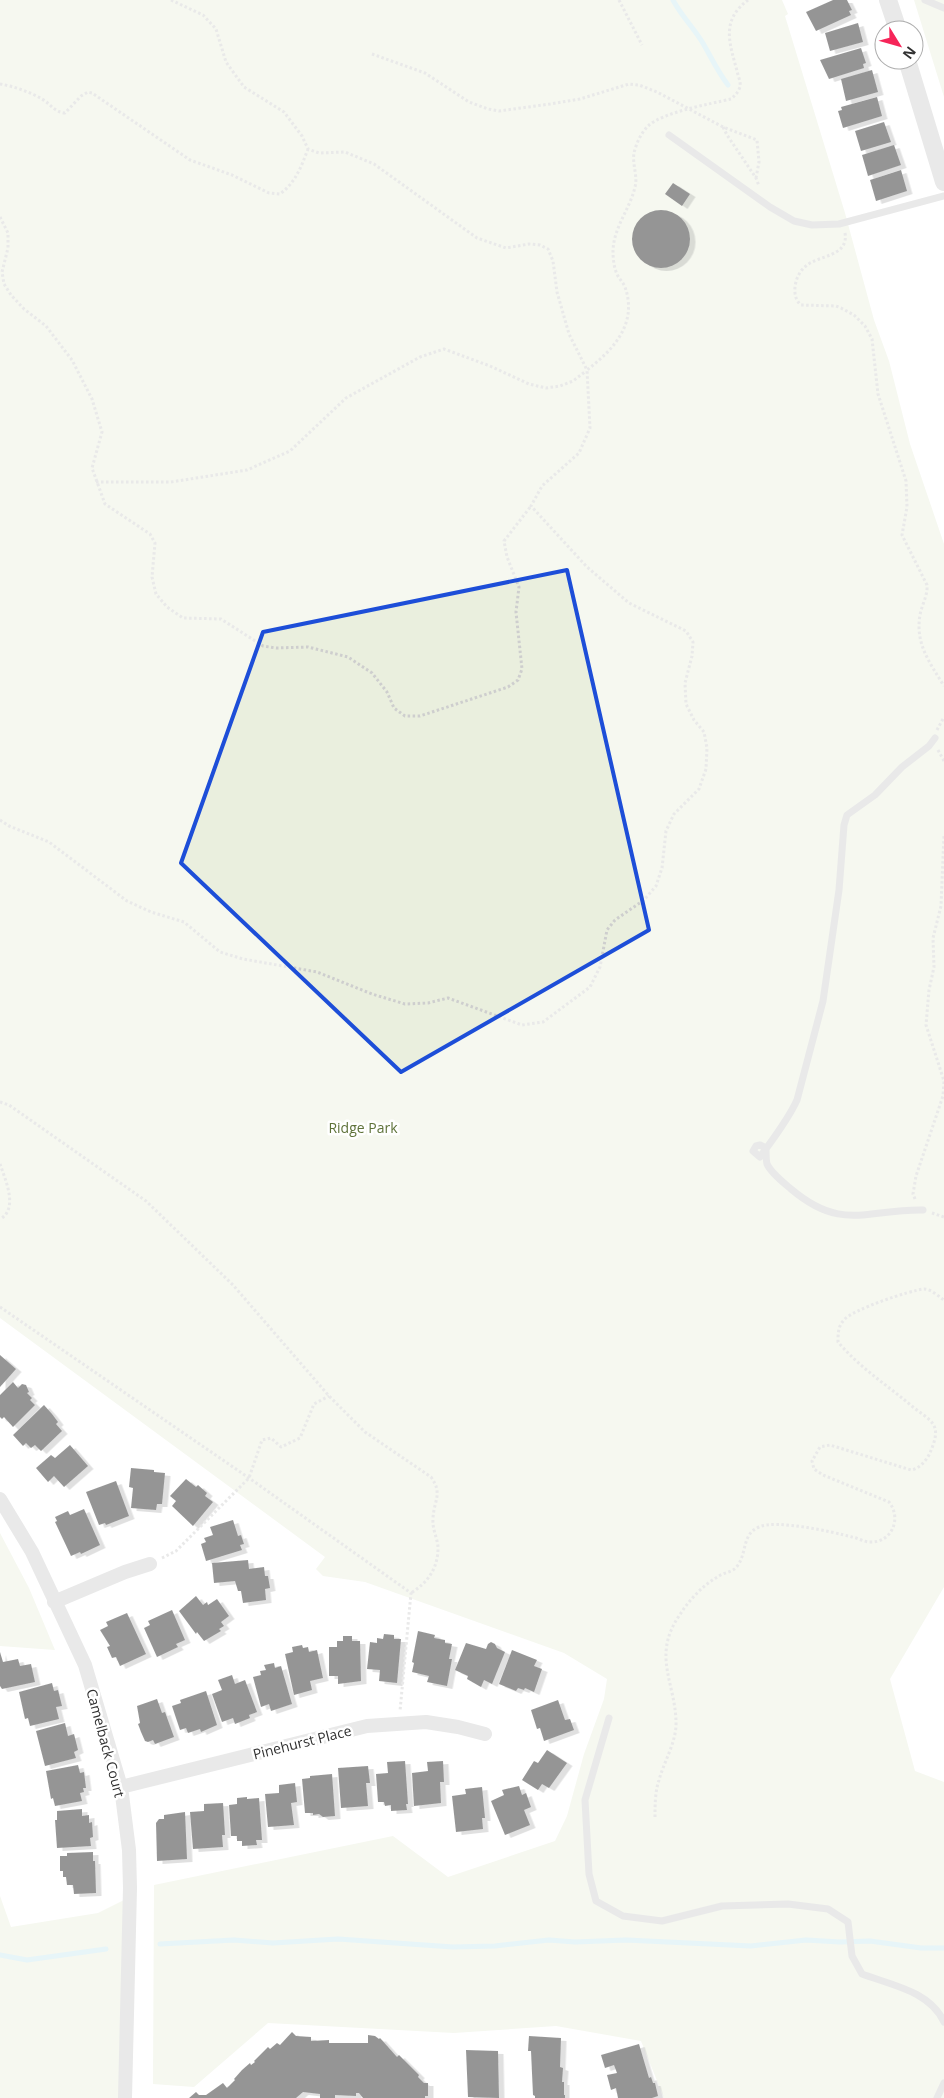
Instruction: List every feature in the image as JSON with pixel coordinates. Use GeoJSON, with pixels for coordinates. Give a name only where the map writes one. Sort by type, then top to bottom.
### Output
{"type":"FeatureCollection","features":[{"type":"Feature","properties":{"kind":"street"},"geometry":{"type":"LineString","coordinates":[[888,0],[895,20]]}},
{"type":"Feature","properties":{"kind":"street"},"geometry":{"type":"LineString","coordinates":[[910,70],[944,182]]}},
{"type":"Feature","properties":{"kind":"street","name":"Camelback Court"},"geometry":{"type":"LineString","coordinates":[[0,1499],[32,1552],[54,1602],[85,1664],[121,1787],[129,1850],[130,1888],[125,2098]]}},
{"type":"Feature","properties":{"kind":"street"},"geometry":{"type":"LineString","coordinates":[[54,1602],[125,1572],[150,1564]]}},
{"type":"Feature","properties":{"kind":"street","name":"Pinehurst Place"},"geometry":{"type":"LineString","coordinates":[[121,1787],[367,1726],[426,1722],[485,1734]]}},
{"type":"Feature","properties":{"kind":"lane"},"geometry":{"type":"LineString","coordinates":[[926,0],[944,8]]}},
{"type":"Feature","properties":{"kind":"lane"},"geometry":{"type":"LineString","coordinates":[[669,135],[770,207],[794,220],[812,224],[839,224],[944,196]]}},
{"type":"Feature","properties":{"kind":"lane"},"geometry":{"type":"LineString","coordinates":[[923,1210],[906,1210],[869,1215],[833,1214],[812,1206],[782,1182],[760,1157],[792,1111],[797,1100],[821,1007],[839,890],[844,825],[847,815],[875,796],[902,766],[929,746],[935,738]]}},
{"type":"Feature","properties":{"kind":"lane"},"geometry":{"type":"LineString","coordinates":[[766,1148],[767,1164]]}},
{"type":"Feature","properties":{"kind":"lane"},"geometry":{"type":"LineString","coordinates":[[609,1718],[585,1800],[589,1874],[596,1901],[623,1916],[662,1921],[722,1906],[788,1904],[828,1909],[848,1922],[852,1952],[862,1974],[920,1995],[940,2014],[944,2022]]}},
{"type":"Feature","properties":{"kind":"lane"},"geometry":{"type":"LineString","coordinates":[[937,2098],[944,2083]]}},
{"type":"Feature","properties":{"kind":"path"},"geometry":{"type":"LineString","coordinates":[[0,217],[8,233],[8,248],[2,272],[4,284],[24,309],[46,326],[72,360],[92,399],[102,432],[92,468],[96,482],[105,504],[150,534],[155,543],[152,577],[156,594],[167,607],[183,618],[221,619],[263,646],[276,648],[308,647],[348,657],[372,673],[387,692],[394,708],[405,716],[420,716],[508,687],[518,680],[522,669],[516,612],[519,587],[507,557],[504,541],[531,506],[542,486],[579,453],[590,428],[587,370],[569,334],[557,292],[553,260],[548,249],[540,245],[529,244],[506,248],[477,238],[374,164],[345,152],[320,153],[308,148],[302,136],[284,112],[244,87],[226,62],[216,29],[202,15],[171,0]]}},
{"type":"Feature","properties":{"kind":"path"},"geometry":{"type":"LineString","coordinates":[[619,0],[642,45]]}},
{"type":"Feature","properties":{"kind":"path"},"geometry":{"type":"LineString","coordinates":[[96,482],[171,482],[247,470],[290,451],[346,398],[420,357],[444,349],[490,366],[529,384],[546,388],[560,386],[573,381],[607,354],[622,335],[628,313],[625,287],[616,273],[613,253],[614,242],[623,213],[635,187],[634,155],[640,136],[648,125],[667,116],[731,99],[738,93],[740,84],[728,33],[734,15],[740,6],[748,0]]}},
{"type":"Feature","properties":{"kind":"path"},"geometry":{"type":"LineString","coordinates":[[372,54],[425,73],[469,102],[499,111],[590,96],[628,84],[646,86],[723,126],[757,140],[759,162],[756,178],[726,135],[723,126]]}},
{"type":"Feature","properties":{"kind":"path"},"geometry":{"type":"LineString","coordinates":[[0,84],[42,98],[58,112],[65,112],[81,96],[88,92],[92,93],[190,160],[232,175],[269,192],[280,194],[290,186],[298,174],[308,148]]}},
{"type":"Feature","properties":{"kind":"path"},"geometry":{"type":"LineString","coordinates":[[839,224],[844,231],[844,244],[839,251],[806,265],[796,284],[795,295],[801,305],[836,306],[854,315],[865,326],[872,339],[878,394],[906,481],[907,507],[902,535],[927,585],[928,592],[922,604],[919,622],[920,641],[924,655],[944,686]]}},
{"type":"Feature","properties":{"kind":"path"},"geometry":{"type":"LineString","coordinates":[[0,820],[9,826],[49,842],[127,901],[151,912],[184,922],[220,952],[243,960],[317,972],[372,994],[405,1004],[428,1004],[448,998],[522,1025],[543,1022],[590,987],[600,967],[607,930],[614,920],[644,900],[656,886],[662,868],[666,831],[674,814],[699,789],[706,769],[707,748],[704,732],[694,720],[686,704],[685,683],[692,656],[693,642],[686,631],[629,602],[587,567],[531,506]]}},
{"type":"Feature","properties":{"kind":"path"},"geometry":{"type":"LineString","coordinates":[[944,835],[941,906],[932,938],[934,967],[929,990],[926,1025],[944,1081],[944,1096],[916,1176],[913,1194],[916,1204],[923,1210],[944,1217]]}},
{"type":"Feature","properties":{"kind":"path"},"geometry":{"type":"LineString","coordinates":[[0,1102],[9,1105],[146,1201],[234,1285],[329,1396],[365,1432],[431,1477],[437,1485],[438,1493],[433,1516],[433,1531],[438,1547],[436,1564],[429,1579],[423,1586],[411,1593]]}},
{"type":"Feature","properties":{"kind":"path"},"geometry":{"type":"LineString","coordinates":[[0,1164],[10,1196],[8,1211],[0,1219]]}},
{"type":"Feature","properties":{"kind":"path"},"geometry":{"type":"LineString","coordinates":[[654,1817],[659,1780],[676,1728],[675,1705],[667,1674],[666,1647],[678,1617],[702,1588],[720,1575],[732,1571],[738,1566],[750,1532],[760,1526],[799,1526],[870,1542],[883,1539],[892,1531],[895,1510],[889,1502],[823,1475],[814,1469],[812,1461],[814,1453],[820,1447],[830,1445],[911,1470],[916,1469],[927,1458],[933,1445],[936,1435],[934,1425],[900,1396],[861,1367],[838,1342],[838,1332],[844,1319],[879,1302],[924,1289],[934,1292],[944,1300]]}},
{"type":"Feature","properties":{"kind":"path"},"geometry":{"type":"LineString","coordinates":[[0,1307],[249,1478],[411,1593]]}},
{"type":"Feature","properties":{"kind":"path"},"geometry":{"type":"LineString","coordinates":[[150,1564],[176,1551],[249,1478],[262,1440],[271,1438],[281,1447],[300,1438],[314,1404],[329,1396]]}},
{"type":"Feature","properties":{"kind":"path"},"geometry":{"type":"LineString","coordinates":[[398,1724],[411,1593]]}},
{"type":"Feature","properties":{"kind":"highlighted area"},"geometry":{"type":"Polygon","coordinates":[[[567,570],[649,930],[401,1072],[181,863],[263,632],[567,570]]]}},
{"type":"Feature","properties":{"kind":"green space","name":"Ridge Park"},"geometry":{"type":"Polygon","coordinates":[[[0,0],[782,0],[788,14],[785,16],[845,213],[874,320],[889,361],[910,444],[944,544],[944,1587],[890,1679],[915,1771],[944,1782],[944,2098],[664,2098],[641,2041],[556,2026],[454,2033],[268,2023],[194,2087],[153,2084],[154,1885],[393,1836],[448,1877],[555,1841],[567,1816],[584,1754],[604,1699],[607,1679],[564,1653],[365,1582],[323,1576],[316,1569],[325,1557],[0,1318],[0,0]]]}},
{"type":"Feature","properties":{"kind":"green space"},"geometry":{"type":"Polygon","coordinates":[[[914,0],[944,0],[944,97],[924,32],[924,20],[920,20],[914,0]]]}},
{"type":"Feature","properties":{"kind":"green space"},"geometry":{"type":"Polygon","coordinates":[[[0,1533],[29,1588],[55,1650],[0,1646],[0,1533]]]}},
{"type":"Feature","properties":{"kind":"green space"},"geometry":{"type":"Polygon","coordinates":[[[0,1896],[11,1927],[98,1913],[124,1900],[119,2098],[0,2098],[0,1896]]]}},
{"type":"Feature","properties":{"kind":"building"},"geometry":{"type":"Polygon","coordinates":[[[833,0],[847,0],[852,10],[849,11],[851,15],[816,31],[806,12],[833,0]]]}},
{"type":"Feature","properties":{"kind":"building"},"geometry":{"type":"Polygon","coordinates":[[[858,23],[863,42],[830,51],[825,33],[858,23]]]}},
{"type":"Feature","properties":{"kind":"building"},"geometry":{"type":"Polygon","coordinates":[[[861,48],[866,63],[863,64],[864,68],[829,79],[820,60],[861,48]]]}},
{"type":"Feature","properties":{"kind":"building"},"geometry":{"type":"Polygon","coordinates":[[[872,70],[878,92],[846,101],[841,79],[872,70]]]}},
{"type":"Feature","properties":{"kind":"building"},"geometry":{"type":"Polygon","coordinates":[[[877,97],[882,116],[843,128],[838,111],[842,110],[841,107],[877,97]]]}},
{"type":"Feature","properties":{"kind":"building"},"geometry":{"type":"Polygon","coordinates":[[[884,122],[891,142],[861,151],[855,131],[884,122]]]}},
{"type":"Feature","properties":{"kind":"building"},"geometry":{"type":"Polygon","coordinates":[[[894,145],[901,165],[868,176],[862,155],[894,145]]]}},
{"type":"Feature","properties":{"kind":"building"},"geometry":{"type":"Polygon","coordinates":[[[901,170],[907,191],[876,201],[870,180],[901,170]]]}},
{"type":"Feature","properties":{"kind":"building"},"geometry":{"type":"Polygon","coordinates":[[[673,183],[690,194],[682,206],[665,194],[673,183]]]}},
{"type":"Feature","properties":{"kind":"building"},"geometry":{"type":"Polygon","coordinates":[[[661,210],[672,212],[685,223],[690,239],[688,250],[677,263],[661,268],[650,266],[637,255],[632,239],[634,228],[645,215],[661,210]]]}},
{"type":"Feature","properties":{"kind":"building"},"geometry":{"type":"Polygon","coordinates":[[[0,1355],[16,1369],[0,1387],[0,1355]]]}},
{"type":"Feature","properties":{"kind":"building"},"geometry":{"type":"Polygon","coordinates":[[[13,1382],[18,1388],[22,1384],[26,1385],[29,1392],[27,1393],[32,1398],[30,1400],[35,1405],[13,1427],[4,1417],[2,1419],[0,1417],[0,1395],[13,1382]]]}},
{"type":"Feature","properties":{"kind":"building"},"geometry":{"type":"Polygon","coordinates":[[[44,1405],[58,1422],[56,1424],[62,1431],[41,1451],[35,1445],[31,1448],[26,1443],[23,1446],[13,1435],[44,1405]]]}},
{"type":"Feature","properties":{"kind":"building"},"geometry":{"type":"Polygon","coordinates":[[[70,1445],[88,1466],[64,1487],[54,1476],[48,1482],[36,1468],[51,1455],[55,1458],[70,1445]]]}},
{"type":"Feature","properties":{"kind":"building"},"geometry":{"type":"Polygon","coordinates":[[[131,1468],[165,1473],[162,1504],[157,1504],[156,1510],[131,1508],[133,1488],[129,1487],[131,1468]]]}},
{"type":"Feature","properties":{"kind":"building"},"geometry":{"type":"Polygon","coordinates":[[[186,1479],[196,1487],[198,1485],[207,1493],[205,1496],[213,1502],[193,1526],[172,1506],[176,1501],[170,1496],[186,1479]]]}},
{"type":"Feature","properties":{"kind":"building"},"geometry":{"type":"Polygon","coordinates":[[[116,1481],[129,1516],[106,1525],[105,1523],[99,1525],[86,1492],[116,1481]]]}},
{"type":"Feature","properties":{"kind":"building"},"geometry":{"type":"Polygon","coordinates":[[[84,1509],[100,1545],[81,1554],[80,1552],[71,1556],[55,1522],[57,1521],[55,1517],[68,1511],[70,1515],[84,1509]]]}},
{"type":"Feature","properties":{"kind":"building"},"geometry":{"type":"Polygon","coordinates":[[[233,1520],[238,1536],[241,1535],[244,1544],[240,1545],[242,1550],[206,1561],[201,1544],[206,1542],[204,1538],[213,1535],[210,1527],[233,1520]]]}},
{"type":"Feature","properties":{"kind":"building"},"geometry":{"type":"Polygon","coordinates":[[[248,1560],[249,1569],[264,1567],[265,1576],[268,1576],[270,1588],[265,1589],[266,1600],[243,1603],[241,1591],[238,1591],[235,1581],[214,1583],[212,1563],[248,1560]]]}},
{"type":"Feature","properties":{"kind":"building"},"geometry":{"type":"Polygon","coordinates":[[[196,1596],[203,1605],[207,1602],[208,1605],[217,1599],[229,1616],[221,1622],[224,1626],[219,1629],[221,1631],[204,1641],[197,1632],[196,1634],[179,1611],[196,1596]]]}},
{"type":"Feature","properties":{"kind":"building"},"geometry":{"type":"Polygon","coordinates":[[[172,1610],[185,1640],[176,1644],[178,1647],[157,1657],[144,1628],[150,1625],[148,1621],[172,1610]]]}},
{"type":"Feature","properties":{"kind":"building"},"geometry":{"type":"Polygon","coordinates":[[[127,1613],[146,1654],[120,1666],[116,1657],[112,1658],[107,1647],[110,1646],[100,1630],[108,1626],[106,1622],[127,1613]]]}},
{"type":"Feature","properties":{"kind":"building"},"geometry":{"type":"Polygon","coordinates":[[[418,1631],[435,1635],[434,1638],[445,1640],[445,1643],[452,1644],[449,1659],[452,1659],[447,1686],[427,1682],[429,1676],[412,1672],[418,1631]]]}},
{"type":"Feature","properties":{"kind":"building"},"geometry":{"type":"Polygon","coordinates":[[[384,1634],[394,1635],[394,1639],[401,1639],[397,1683],[379,1681],[380,1670],[367,1669],[370,1642],[377,1643],[377,1638],[383,1639],[384,1634]]]}},
{"type":"Feature","properties":{"kind":"building"},"geometry":{"type":"Polygon","coordinates":[[[343,1636],[352,1636],[352,1641],[360,1641],[361,1681],[338,1684],[338,1676],[329,1676],[329,1647],[337,1647],[337,1641],[343,1641],[343,1636]]]}},
{"type":"Feature","properties":{"kind":"building"},"geometry":{"type":"Polygon","coordinates":[[[491,1642],[505,1652],[492,1684],[484,1680],[481,1687],[467,1679],[468,1676],[455,1670],[466,1643],[486,1649],[491,1642]]]}},
{"type":"Feature","properties":{"kind":"building"},"geometry":{"type":"Polygon","coordinates":[[[302,1645],[303,1648],[308,1647],[309,1652],[317,1650],[323,1678],[310,1681],[312,1690],[294,1695],[285,1654],[293,1652],[292,1647],[302,1645]]]}},
{"type":"Feature","properties":{"kind":"building"},"geometry":{"type":"Polygon","coordinates":[[[512,1650],[537,1660],[534,1666],[542,1669],[534,1692],[525,1688],[524,1690],[518,1688],[516,1691],[499,1684],[512,1650]]]}},
{"type":"Feature","properties":{"kind":"building"},"geometry":{"type":"Polygon","coordinates":[[[0,1652],[3,1662],[18,1659],[20,1666],[31,1664],[35,1682],[2,1689],[0,1686],[0,1652]]]}},
{"type":"Feature","properties":{"kind":"building"},"geometry":{"type":"Polygon","coordinates":[[[274,1663],[275,1668],[281,1666],[292,1704],[271,1711],[269,1704],[261,1707],[253,1677],[261,1675],[260,1671],[266,1670],[264,1665],[274,1663]]]}},
{"type":"Feature","properties":{"kind":"building"},"geometry":{"type":"Polygon","coordinates":[[[232,1675],[235,1684],[245,1680],[257,1712],[249,1715],[250,1718],[235,1724],[233,1718],[222,1722],[212,1694],[222,1690],[218,1680],[232,1675]]]}},
{"type":"Feature","properties":{"kind":"building"},"geometry":{"type":"Polygon","coordinates":[[[52,1683],[54,1691],[58,1690],[62,1706],[56,1707],[59,1719],[30,1726],[28,1718],[25,1719],[19,1692],[52,1683]]]}},
{"type":"Feature","properties":{"kind":"building"},"geometry":{"type":"Polygon","coordinates":[[[206,1691],[217,1725],[201,1732],[200,1729],[188,1733],[186,1728],[180,1730],[172,1706],[181,1703],[180,1700],[206,1691]]]}},
{"type":"Feature","properties":{"kind":"building"},"geometry":{"type":"Polygon","coordinates":[[[157,1699],[162,1713],[165,1712],[174,1737],[155,1744],[153,1740],[145,1741],[138,1724],[140,1723],[137,1706],[157,1699]]]}},
{"type":"Feature","properties":{"kind":"building"},"geometry":{"type":"Polygon","coordinates":[[[558,1700],[565,1720],[570,1719],[574,1730],[544,1741],[540,1728],[537,1729],[531,1710],[558,1700]]]}},
{"type":"Feature","properties":{"kind":"building"},"geometry":{"type":"Polygon","coordinates":[[[65,1723],[68,1736],[74,1734],[78,1750],[74,1752],[76,1758],[45,1766],[36,1731],[65,1723]]]}},
{"type":"Feature","properties":{"kind":"building"},"geometry":{"type":"Polygon","coordinates":[[[547,1750],[567,1763],[549,1788],[542,1784],[538,1790],[522,1780],[534,1761],[538,1763],[547,1750]]]}},
{"type":"Feature","properties":{"kind":"building"},"geometry":{"type":"Polygon","coordinates":[[[405,1761],[407,1810],[391,1811],[391,1805],[385,1806],[384,1802],[378,1802],[376,1774],[388,1773],[387,1762],[405,1761]]]}},
{"type":"Feature","properties":{"kind":"building"},"geometry":{"type":"Polygon","coordinates":[[[443,1761],[444,1782],[440,1782],[441,1803],[414,1806],[412,1773],[428,1771],[427,1762],[443,1761]]]}},
{"type":"Feature","properties":{"kind":"building"},"geometry":{"type":"Polygon","coordinates":[[[78,1765],[80,1773],[84,1772],[86,1788],[83,1788],[84,1792],[80,1793],[82,1801],[55,1806],[53,1798],[51,1799],[46,1771],[78,1765]]]}},
{"type":"Feature","properties":{"kind":"building"},"geometry":{"type":"Polygon","coordinates":[[[368,1766],[370,1783],[366,1783],[368,1806],[341,1808],[338,1768],[368,1766]]]}},
{"type":"Feature","properties":{"kind":"building"},"geometry":{"type":"Polygon","coordinates":[[[332,1774],[335,1816],[323,1817],[319,1814],[305,1813],[302,1779],[310,1778],[310,1776],[332,1774]]]}},
{"type":"Feature","properties":{"kind":"building"},"geometry":{"type":"Polygon","coordinates":[[[295,1783],[297,1802],[291,1803],[294,1825],[268,1827],[265,1794],[279,1793],[279,1785],[295,1783]]]}},
{"type":"Feature","properties":{"kind":"building"},"geometry":{"type":"Polygon","coordinates":[[[519,1786],[522,1795],[526,1793],[531,1807],[524,1810],[530,1825],[505,1835],[491,1801],[504,1795],[502,1790],[519,1786]]]}},
{"type":"Feature","properties":{"kind":"building"},"geometry":{"type":"Polygon","coordinates":[[[482,1787],[485,1818],[482,1818],[483,1829],[456,1832],[452,1796],[466,1794],[465,1789],[482,1787]]]}},
{"type":"Feature","properties":{"kind":"building"},"geometry":{"type":"Polygon","coordinates":[[[247,1797],[247,1799],[259,1798],[262,1840],[256,1840],[257,1845],[242,1846],[242,1841],[237,1841],[237,1836],[231,1836],[229,1805],[237,1804],[237,1798],[247,1797]]]}},
{"type":"Feature","properties":{"kind":"building"},"geometry":{"type":"Polygon","coordinates":[[[223,1803],[225,1835],[222,1835],[223,1847],[193,1849],[190,1812],[204,1811],[204,1804],[223,1803]]]}},
{"type":"Feature","properties":{"kind":"building"},"geometry":{"type":"Polygon","coordinates":[[[82,1809],[82,1816],[89,1815],[89,1823],[92,1822],[93,1837],[90,1838],[91,1846],[57,1848],[55,1820],[57,1820],[57,1811],[82,1809]]]}},
{"type":"Feature","properties":{"kind":"building"},"geometry":{"type":"Polygon","coordinates":[[[185,1812],[187,1859],[157,1861],[156,1823],[159,1819],[164,1819],[164,1815],[185,1812]]]}},
{"type":"Feature","properties":{"kind":"building"},"geometry":{"type":"Polygon","coordinates":[[[93,1852],[96,1893],[74,1894],[73,1885],[67,1885],[66,1877],[63,1877],[63,1871],[60,1871],[60,1856],[67,1856],[67,1853],[93,1852]]]}},
{"type":"Feature","properties":{"kind":"building"},"geometry":{"type":"Polygon","coordinates":[[[292,2032],[296,2036],[311,2037],[311,2041],[329,2040],[329,2043],[368,2043],[368,2035],[380,2038],[397,2057],[399,2055],[419,2075],[418,2077],[424,2083],[428,2083],[428,2096],[425,2096],[425,2098],[363,2098],[359,2093],[356,2093],[356,2096],[335,2095],[335,2098],[320,2098],[320,2094],[303,2092],[296,2098],[189,2098],[196,2092],[199,2095],[206,2095],[223,2083],[227,2088],[242,2070],[250,2063],[251,2065],[255,2062],[268,2047],[270,2049],[277,2043],[280,2045],[292,2032]]]}},
{"type":"Feature","properties":{"kind":"building"},"geometry":{"type":"Polygon","coordinates":[[[529,2036],[561,2038],[560,2067],[563,2068],[562,2082],[564,2082],[565,2098],[535,2098],[533,2095],[531,2051],[528,2051],[529,2036]]]}},
{"type":"Feature","properties":{"kind":"building"},"geometry":{"type":"Polygon","coordinates":[[[639,2044],[649,2078],[651,2077],[653,2083],[655,2083],[658,2096],[652,2098],[618,2098],[616,2088],[611,2090],[607,2075],[617,2073],[614,2065],[605,2068],[601,2055],[639,2044]]]}},
{"type":"Feature","properties":{"kind":"building"},"geometry":{"type":"Polygon","coordinates":[[[466,2050],[498,2051],[499,2098],[468,2097],[466,2050]]]}},
{"type":"Feature","properties":{"kind":"waterway"},"geometry":{"type":"LineString","coordinates":[[673,0],[728,85]]}},
{"type":"Feature","properties":{"kind":"waterway"},"geometry":{"type":"LineString","coordinates":[[160,1944],[234,1940],[273,1943],[338,1939],[453,1947],[495,1946],[549,1940],[575,1942],[626,1940],[751,1946],[806,1940],[870,1941],[921,1948],[944,1948]]}},
{"type":"Feature","properties":{"kind":"waterway"},"geometry":{"type":"LineString","coordinates":[[0,1955],[27,1960],[106,1949]]}}]}
